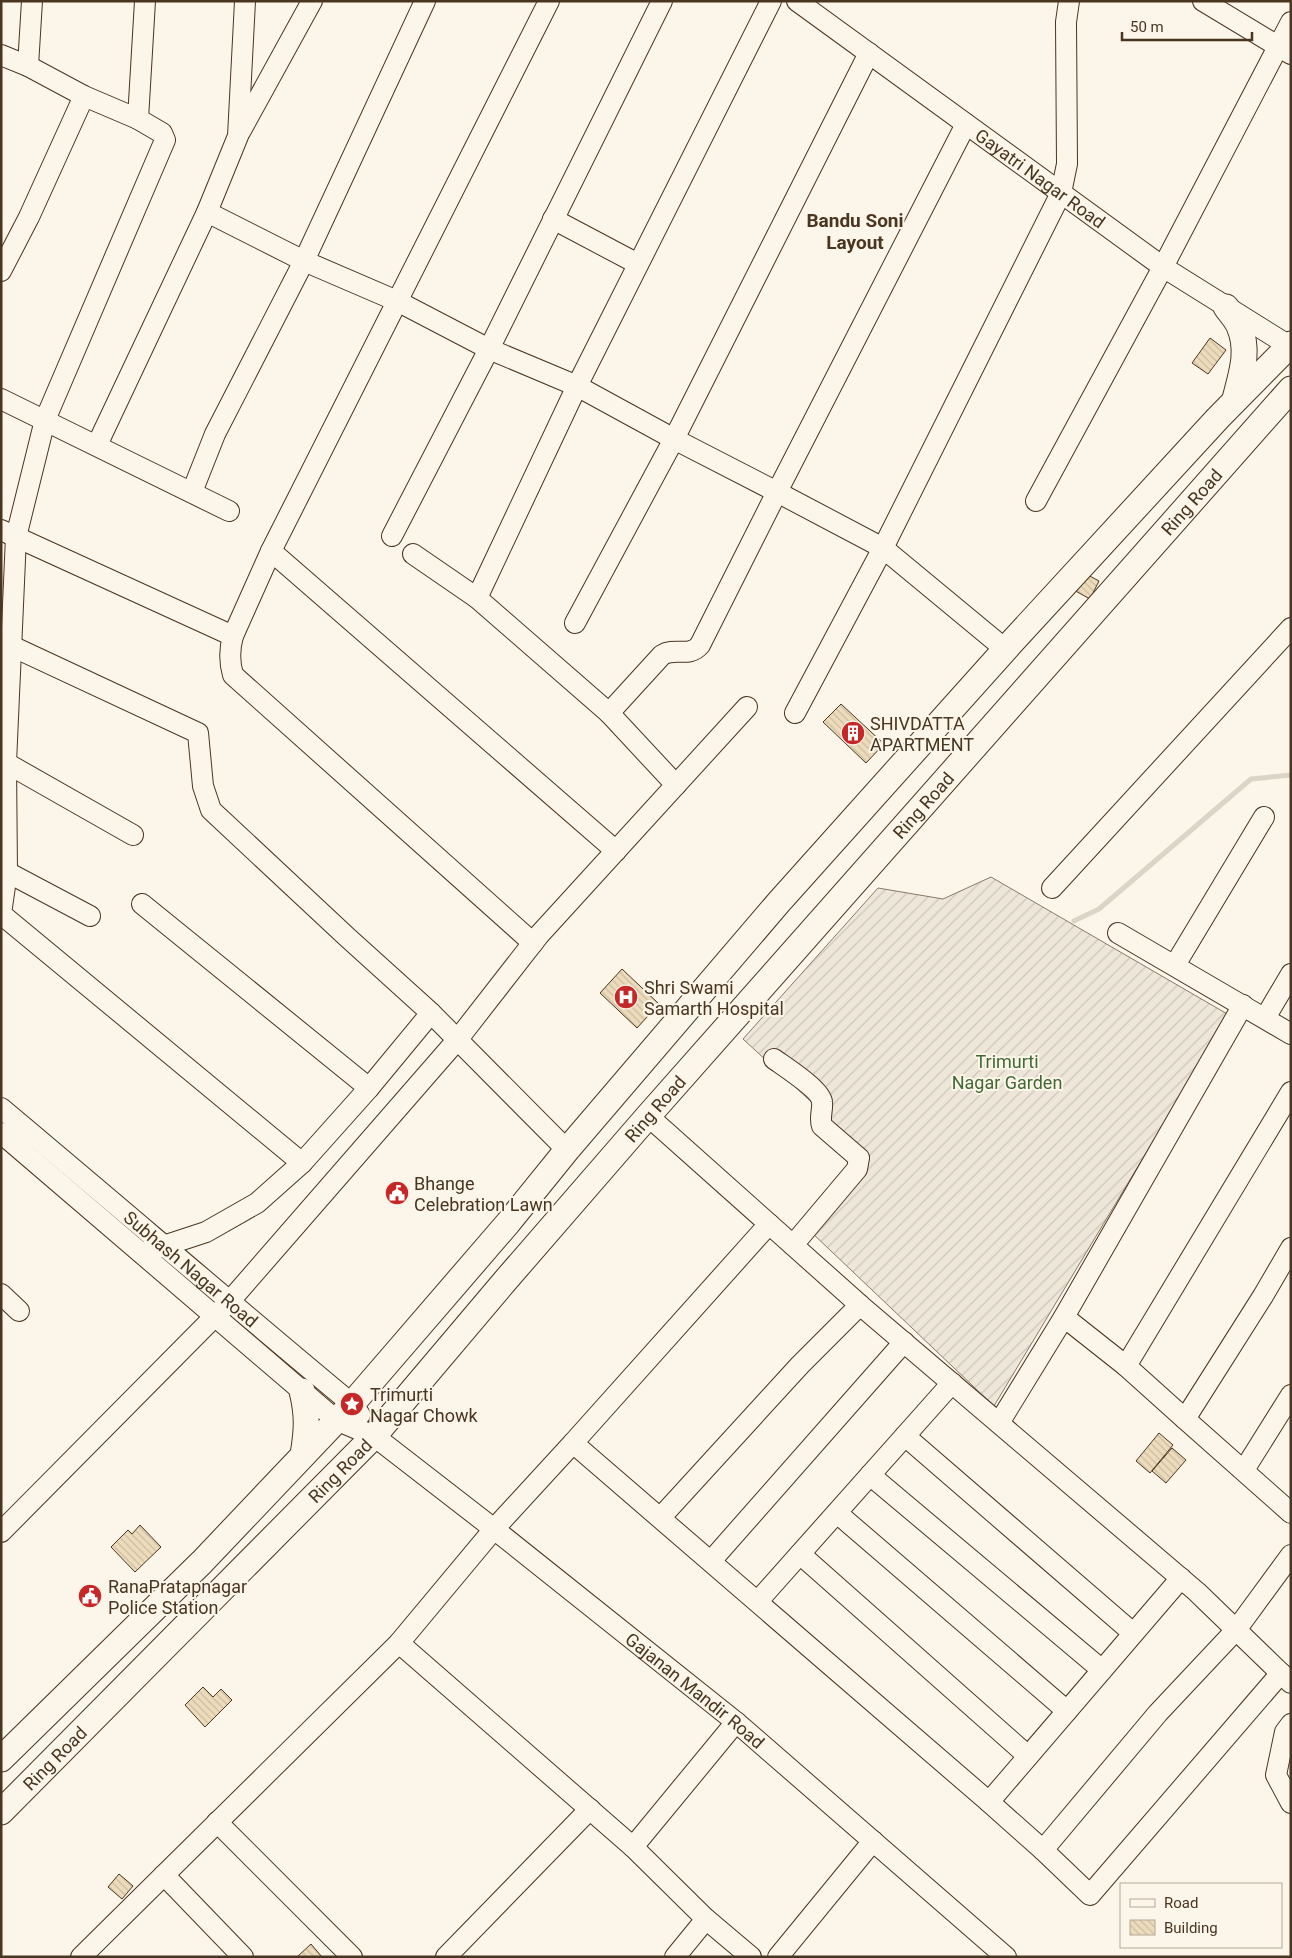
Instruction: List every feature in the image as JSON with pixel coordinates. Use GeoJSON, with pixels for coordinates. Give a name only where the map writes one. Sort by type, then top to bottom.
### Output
{"type":"FeatureCollection","features":[{"type":"Feature","properties":{"kind":"main road"},"geometry":{"type":"LineString","coordinates":[[1226,307],[1239,326],[1245,348],[1243,370],[1235,399]]}},
{"type":"Feature","properties":{"kind":"main road"},"geometry":{"type":"LineString","coordinates":[[1,1759],[202,1562],[344,1412],[508,1224],[567,1150],[779,902],[1006,649],[1235,399],[1290,346]]}},
{"type":"Feature","properties":{"kind":"main road","name":"Ring Road"},"geometry":{"type":"LineString","coordinates":[[1,1812],[374,1436],[504,1281],[648,1116],[1291,389]]}},
{"type":"Feature","properties":{"kind":"main road"},"geometry":{"type":"LineString","coordinates":[[302,1391],[307,1411],[308,1426],[303,1455]]}},
{"type":"Feature","properties":{"kind":"street"},"geometry":{"type":"LineString","coordinates":[[28,66],[32,1]]}},
{"type":"Feature","properties":{"kind":"street"},"geometry":{"type":"LineString","coordinates":[[138,119],[144,1]]}},
{"type":"Feature","properties":{"kind":"street"},"geometry":{"type":"LineString","coordinates":[[238,136],[245,1]]}},
{"type":"Feature","properties":{"kind":"street"},"geometry":{"type":"LineString","coordinates":[[97,446],[207,212],[238,136],[312,1]]}},
{"type":"Feature","properties":{"kind":"street"},"geometry":{"type":"LineString","coordinates":[[192,492],[215,434],[304,261],[425,1]]}},
{"type":"Feature","properties":{"kind":"street"},"geometry":{"type":"LineString","coordinates":[[533,943],[233,675],[230,662],[230,648],[271,551],[549,1]]}},
{"type":"Feature","properties":{"kind":"street"},"geometry":{"type":"LineString","coordinates":[[392,536],[489,349],[662,1]]}},
{"type":"Feature","properties":{"kind":"street"},"geometry":{"type":"LineString","coordinates":[[477,598],[577,386],[771,1]]}},
{"type":"Feature","properties":{"kind":"street","name":"Gayatri Nagar Road"},"geometry":{"type":"LineString","coordinates":[[797,1],[1164,267],[1290,346]]}},
{"type":"Feature","properties":{"kind":"street"},"geometry":{"type":"LineString","coordinates":[[795,713],[883,548],[1061,193],[1067,164],[1066,22],[1068,1]]}},
{"type":"Feature","properties":{"kind":"street"},"geometry":{"type":"LineString","coordinates":[[1203,1],[1284,50]]}},
{"type":"Feature","properties":{"kind":"street"},"geometry":{"type":"LineString","coordinates":[[1036,501],[1284,50],[1291,22]]}},
{"type":"Feature","properties":{"kind":"street"},"geometry":{"type":"LineString","coordinates":[[575,623],[674,439],[869,53]]}},
{"type":"Feature","properties":{"kind":"street"},"geometry":{"type":"LineString","coordinates":[[1,55],[28,66],[84,96],[138,119],[162,133],[165,140],[46,420],[9,534],[4,761],[7,872],[1,914],[302,1163]]}},
{"type":"Feature","properties":{"kind":"street"},"geometry":{"type":"LineString","coordinates":[[1,271],[29,217],[84,96]]}},
{"type":"Feature","properties":{"kind":"street"},"geometry":{"type":"LineString","coordinates":[[610,713],[662,655],[672,652],[690,653],[700,645],[966,124]]}},
{"type":"Feature","properties":{"kind":"street"},"geometry":{"type":"LineString","coordinates":[[207,212],[304,261],[397,301],[489,349],[577,386],[883,548],[1006,649]]}},
{"type":"Feature","properties":{"kind":"street"},"geometry":{"type":"LineString","coordinates":[[553,219],[638,264]]}},
{"type":"Feature","properties":{"kind":"street"},"geometry":{"type":"LineString","coordinates":[[1,399],[229,510]]}},
{"type":"Feature","properties":{"kind":"street"},"geometry":{"type":"LineString","coordinates":[[9,534],[234,636]]}},
{"type":"Feature","properties":{"kind":"street"},"geometry":{"type":"LineString","coordinates":[[271,551],[616,851]]}},
{"type":"Feature","properties":{"kind":"street"},"geometry":{"type":"LineString","coordinates":[[413,554],[477,598],[610,713],[676,785]]}},
{"type":"Feature","properties":{"kind":"street"},"geometry":{"type":"LineString","coordinates":[[1052,888],[1291,628]]}},
{"type":"Feature","properties":{"kind":"street"},"geometry":{"type":"LineString","coordinates":[[7,644],[198,733],[203,786],[211,810],[347,938],[444,1025],[567,1150]]}},
{"type":"Feature","properties":{"kind":"street"},"geometry":{"type":"LineString","coordinates":[[142,1253],[164,1244],[206,1232],[257,1203],[302,1163],[369,1088],[444,1025],[533,943],[747,708]]}},
{"type":"Feature","properties":{"kind":"street"},"geometry":{"type":"LineString","coordinates":[[4,761],[133,835]]}},
{"type":"Feature","properties":{"kind":"street"},"geometry":{"type":"LineString","coordinates":[[1174,965],[1264,817]]}},
{"type":"Feature","properties":{"kind":"street"},"geometry":{"type":"LineString","coordinates":[[7,872],[90,916]]}},
{"type":"Feature","properties":{"kind":"street"},"geometry":{"type":"LineString","coordinates":[[142,904],[369,1088]]}},
{"type":"Feature","properties":{"kind":"street"},"geometry":{"type":"LineString","coordinates":[[1118,933],[1291,1034]]}},
{"type":"Feature","properties":{"kind":"street"},"geometry":{"type":"LineString","coordinates":[[1265,1018],[1291,974]]}},
{"type":"Feature","properties":{"kind":"street"},"geometry":{"type":"LineString","coordinates":[[998,1423],[1064,1317],[1243,1005]]}},
{"type":"Feature","properties":{"kind":"street"},"geometry":{"type":"LineString","coordinates":[[3,1527],[222,1309],[444,1025]]}},
{"type":"Feature","properties":{"kind":"street"},"geometry":{"type":"LineString","coordinates":[[774,1059],[818,1093],[822,1101],[820,1122],[822,1126],[859,1158],[857,1169],[793,1246]]}},
{"type":"Feature","properties":{"kind":"street"},"geometry":{"type":"LineString","coordinates":[[1126,1366],[1291,1092]]}},
{"type":"Feature","properties":{"kind":"street","name":"Subhash Nagar Road"},"geometry":{"type":"LineString","coordinates":[[1,1108],[164,1244],[222,1309],[344,1412]]}},
{"type":"Feature","properties":{"kind":"street"},"geometry":{"type":"LineString","coordinates":[[573,1443],[989,1802],[1090,1895],[1286,1678],[1181,1578],[860,1305],[648,1116]]}},
{"type":"Feature","properties":{"kind":"street"},"geometry":{"type":"LineString","coordinates":[[1,1133],[142,1253],[222,1309],[302,1391],[344,1412]]}},
{"type":"Feature","properties":{"kind":"street"},"geometry":{"type":"LineString","coordinates":[[81,1957],[399,1643],[494,1529],[769,1224]]}},
{"type":"Feature","properties":{"kind":"street"},"geometry":{"type":"LineString","coordinates":[[1185,1419],[1291,1248]]}},
{"type":"Feature","properties":{"kind":"street"},"geometry":{"type":"LineString","coordinates":[[1,1294],[19,1311]]}},
{"type":"Feature","properties":{"kind":"street"},"geometry":{"type":"LineString","coordinates":[[661,1517],[800,1365],[860,1305]]}},
{"type":"Feature","properties":{"kind":"street"},"geometry":{"type":"LineString","coordinates":[[1064,1317],[1126,1366],[1291,1513]]}},
{"type":"Feature","properties":{"kind":"street"},"geometry":{"type":"LineString","coordinates":[[711,1561],[904,1342]]}},
{"type":"Feature","properties":{"kind":"street"},"geometry":{"type":"LineString","coordinates":[[758,1601],[952,1383]]}},
{"type":"Feature","properties":{"kind":"street"},"geometry":{"type":"LineString","coordinates":[[1244,1470],[1291,1395]]}},
{"type":"Feature","properties":{"kind":"street","name":"Gajanan Mandir Road"},"geometry":{"type":"LineString","coordinates":[[344,1412],[736,1722],[1006,1957]]}},
{"type":"Feature","properties":{"kind":"street"},"geometry":{"type":"LineString","coordinates":[[905,1436],[1134,1634]]}},
{"type":"Feature","properties":{"kind":"street"},"geometry":{"type":"LineString","coordinates":[[870,1475],[1102,1670]]}},
{"type":"Feature","properties":{"kind":"street"},"geometry":{"type":"LineString","coordinates":[[837,1513],[1066,1711]]}},
{"type":"Feature","properties":{"kind":"street"},"geometry":{"type":"LineString","coordinates":[[800,1554],[1028,1756]]}},
{"type":"Feature","properties":{"kind":"street"},"geometry":{"type":"LineString","coordinates":[[1043,1850],[1158,1713],[1236,1630],[1291,1555]]}},
{"type":"Feature","properties":{"kind":"street"},"geometry":{"type":"LineString","coordinates":[[989,1802],[1181,1578]]}},
{"type":"Feature","properties":{"kind":"street"},"geometry":{"type":"LineString","coordinates":[[399,1643],[634,1847],[706,1919],[751,1957]]}},
{"type":"Feature","properties":{"kind":"street"},"geometry":{"type":"LineString","coordinates":[[634,1847],[736,1722]]}},
{"type":"Feature","properties":{"kind":"street"},"geometry":{"type":"LineString","coordinates":[[1291,1724],[1285,1732],[1276,1775],[1291,1803]]}},
{"type":"Feature","properties":{"kind":"street"},"geometry":{"type":"LineString","coordinates":[[446,1957],[590,1810]]}},
{"type":"Feature","properties":{"kind":"street"},"geometry":{"type":"LineString","coordinates":[[217,1822],[352,1957]]}},
{"type":"Feature","properties":{"kind":"street"},"geometry":{"type":"LineString","coordinates":[[778,1957],[873,1841]]}},
{"type":"Feature","properties":{"kind":"street"},"geometry":{"type":"LineString","coordinates":[[164,1876],[243,1957]]}},
{"type":"Feature","properties":{"kind":"street"},"geometry":{"type":"LineString","coordinates":[[675,1957],[706,1919]]}},
{"type":"Feature","properties":{"kind":"green space","name":"Trimurti Nagar Garden"},"geometry":{"type":"Polygon","coordinates":[[[991,877],[1229,1015],[994,1406],[810,1231],[870,1156],[743,1039],[878,888],[943,899],[991,877]]]}},
{"type":"Feature","properties":{"kind":"building"},"geometry":{"type":"Polygon","coordinates":[[[1210,338],[1226,350],[1208,374],[1192,363],[1210,338]]]}},
{"type":"Feature","properties":{"kind":"building"},"geometry":{"type":"Polygon","coordinates":[[[1069,565],[1099,581],[1090,599],[1061,583],[1069,565]]]}},
{"type":"Feature","properties":{"kind":"building","name":"SHIVDATTA APARTMENT"},"geometry":{"type":"Polygon","coordinates":[[[841,704],[884,744],[866,763],[823,722],[841,704]]]}},
{"type":"Feature","properties":{"kind":"building"},"geometry":{"type":"Polygon","coordinates":[[[622,969],[659,1004],[637,1028],[600,993],[622,969]]]}},
{"type":"Feature","properties":{"kind":"building"},"geometry":{"type":"Polygon","coordinates":[[[1159,1433],[1173,1445],[1150,1473],[1136,1461],[1159,1433]]]}},
{"type":"Feature","properties":{"kind":"building"},"geometry":{"type":"Polygon","coordinates":[[[1172,1448],[1186,1460],[1166,1483],[1152,1471],[1172,1448]]]}},
{"type":"Feature","properties":{"kind":"building"},"geometry":{"type":"Polygon","coordinates":[[[140,1525],[161,1547],[135,1572],[111,1547],[128,1530],[132,1534],[140,1525]]]}},
{"type":"Feature","properties":{"kind":"building"},"geometry":{"type":"Polygon","coordinates":[[[203,1687],[213,1697],[221,1689],[232,1700],[205,1727],[185,1705],[203,1687]]]}},
{"type":"Feature","properties":{"kind":"building"},"geometry":{"type":"Polygon","coordinates":[[[119,1874],[133,1886],[122,1899],[108,1887],[119,1874]]]}},
{"type":"Feature","properties":{"kind":"building"},"geometry":{"type":"Polygon","coordinates":[[[311,1944],[322,1957],[298,1957],[298,1956],[311,1944]]]}},
{"type":"Feature","properties":{"kind":"waterway"},"geometry":{"type":"LineString","coordinates":[[1074,921],[1099,909],[1251,779],[1291,775]]}},
{"type":"Feature","properties":{"kind":"place","name":"SHIVDATTA APARTMENT"},"geometry":{"type":"Point","coordinates":[853,733]}},
{"type":"Feature","properties":{"kind":"place","name":"Shri Swami Samarth Hospital"},"geometry":{"type":"Point","coordinates":[626,997]}},
{"type":"Feature","properties":{"kind":"place","name":"Bhange Celebration Lawn"},"geometry":{"type":"Point","coordinates":[397,1193]}},
{"type":"Feature","properties":{"kind":"place","name":"Trimurti Nagar Chowk"},"geometry":{"type":"Point","coordinates":[352,1404]}},
{"type":"Feature","properties":{"kind":"place","name":"RanaPratapnagar Police Station"},"geometry":{"type":"Point","coordinates":[90,1596]}},
{"type":"Feature","properties":{"kind":"district","name":"Bandu Soni Layout"},"geometry":{"type":"Point","coordinates":[855,231]}}]}
